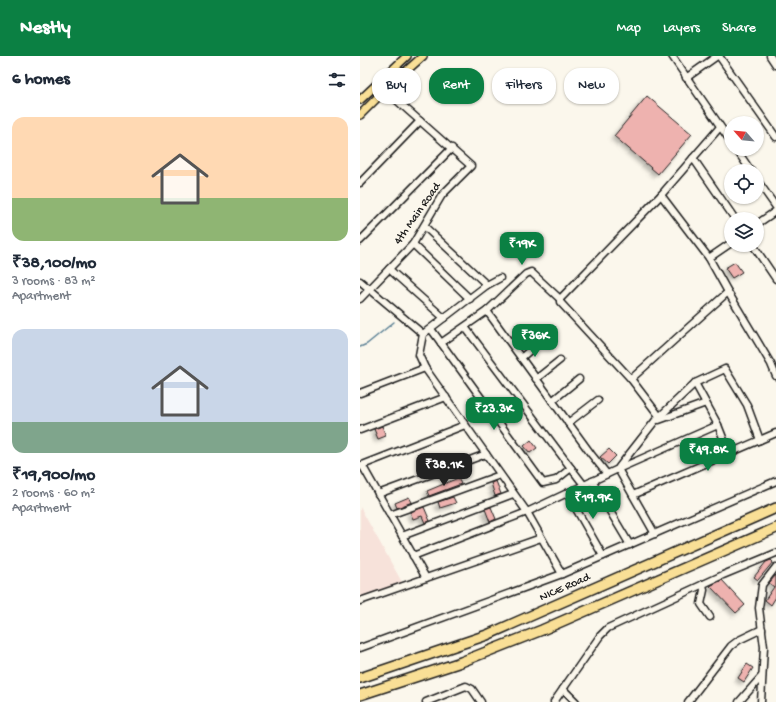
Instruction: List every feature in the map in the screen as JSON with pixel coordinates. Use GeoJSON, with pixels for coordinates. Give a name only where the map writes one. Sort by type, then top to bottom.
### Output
{"type":"FeatureCollection","features":[{"type":"Feature","properties":{"kind":"highway","name":"NICE Road"},"geometry":{"type":"LineString","coordinates":[[360,678],[488,635],[776,508]]}},
{"type":"Feature","properties":{"kind":"highway"},"geometry":{"type":"LineString","coordinates":[[360,695],[461,662],[542,630],[776,528]]}},
{"type":"Feature","properties":{"kind":"main road"},"geometry":{"type":"LineString","coordinates":[[360,100],[407,56]]}},
{"type":"Feature","properties":{"kind":"main road"},"geometry":{"type":"LineString","coordinates":[[410,68],[423,56]]}},
{"type":"Feature","properties":{"kind":"main road"},"geometry":{"type":"LineString","coordinates":[[360,115],[372,103]]}},
{"type":"Feature","properties":{"kind":"street"},"geometry":{"type":"LineString","coordinates":[[672,56],[724,132]]}},
{"type":"Feature","properties":{"kind":"street"},"geometry":{"type":"LineString","coordinates":[[686,78],[718,56],[776,137]]}},
{"type":"Feature","properties":{"kind":"street"},"geometry":{"type":"LineString","coordinates":[[770,56],[776,65]]}},
{"type":"Feature","properties":{"kind":"street","name":"4th Main Road"},"geometry":{"type":"LineString","coordinates":[[360,299],[413,244],[442,196],[471,166],[401,104]]}},
{"type":"Feature","properties":{"kind":"street"},"geometry":{"type":"LineString","coordinates":[[360,182],[420,121]]}},
{"type":"Feature","properties":{"kind":"street"},"geometry":{"type":"LineString","coordinates":[[560,299],[661,195],[720,127]]}},
{"type":"Feature","properties":{"kind":"street"},"geometry":{"type":"LineString","coordinates":[[360,241],[452,148]]}},
{"type":"Feature","properties":{"kind":"street"},"geometry":{"type":"LineString","coordinates":[[693,158],[730,212]]}},
{"type":"Feature","properties":{"kind":"street"},"geometry":{"type":"LineString","coordinates":[[764,190],[776,207]]}},
{"type":"Feature","properties":{"kind":"street"},"geometry":{"type":"LineString","coordinates":[[661,195],[709,258],[728,292],[774,362],[776,376]]}},
{"type":"Feature","properties":{"kind":"street"},"geometry":{"type":"LineString","coordinates":[[764,219],[776,211]]}},
{"type":"Feature","properties":{"kind":"street"},"geometry":{"type":"LineString","coordinates":[[424,226],[487,285]]}},
{"type":"Feature","properties":{"kind":"street"},"geometry":{"type":"LineString","coordinates":[[413,244],[470,299]]}},
{"type":"Feature","properties":{"kind":"street"},"geometry":{"type":"LineString","coordinates":[[709,258],[724,248]]}},
{"type":"Feature","properties":{"kind":"street"},"geometry":{"type":"LineString","coordinates":[[758,252],[776,279]]}},
{"type":"Feature","properties":{"kind":"street"},"geometry":{"type":"LineString","coordinates":[[389,269],[444,318]]}},
{"type":"Feature","properties":{"kind":"street"},"geometry":{"type":"LineString","coordinates":[[441,343],[487,311],[526,274],[531,272],[560,299],[562,306],[631,379],[660,417]]}},
{"type":"Feature","properties":{"kind":"street"},"geometry":{"type":"LineString","coordinates":[[500,278],[487,285],[423,334],[419,355],[425,368],[527,512],[562,574]]}},
{"type":"Feature","properties":{"kind":"street"},"geometry":{"type":"LineString","coordinates":[[360,281],[423,334]]}},
{"type":"Feature","properties":{"kind":"street"},"geometry":{"type":"LineString","coordinates":[[631,379],[728,292]]}},
{"type":"Feature","properties":{"kind":"street"},"geometry":{"type":"LineString","coordinates":[[487,311],[607,474]]}},
{"type":"Feature","properties":{"kind":"street"},"geometry":{"type":"LineString","coordinates":[[465,327],[584,485]]}},
{"type":"Feature","properties":{"kind":"street"},"geometry":{"type":"LineString","coordinates":[[431,328],[543,483],[556,480],[571,468]]}},
{"type":"Feature","properties":{"kind":"street"},"geometry":{"type":"LineString","coordinates":[[521,358],[537,344]]}},
{"type":"Feature","properties":{"kind":"street"},"geometry":{"type":"LineString","coordinates":[[536,379],[560,360]]}},
{"type":"Feature","properties":{"kind":"street"},"geometry":{"type":"LineString","coordinates":[[360,393],[425,368]]}},
{"type":"Feature","properties":{"kind":"street"},"geometry":{"type":"LineString","coordinates":[[618,468],[655,421],[695,384],[724,369],[747,405],[760,440]]}},
{"type":"Feature","properties":{"kind":"street"},"geometry":{"type":"LineString","coordinates":[[552,401],[579,379]]}},
{"type":"Feature","properties":{"kind":"street"},"geometry":{"type":"LineString","coordinates":[[695,384],[718,425],[729,453]]}},
{"type":"Feature","properties":{"kind":"street"},"geometry":{"type":"LineString","coordinates":[[360,430],[446,398]]}},
{"type":"Feature","properties":{"kind":"street"},"geometry":{"type":"LineString","coordinates":[[568,423],[598,400]]}},
{"type":"Feature","properties":{"kind":"street"},"geometry":{"type":"LineString","coordinates":[[655,421],[706,403]]}},
{"type":"Feature","properties":{"kind":"street"},"geometry":{"type":"LineString","coordinates":[[426,578],[361,466],[465,425]]}},
{"type":"Feature","properties":{"kind":"street"},"geometry":{"type":"LineString","coordinates":[[413,556],[527,512],[618,468],[718,425]]}},
{"type":"Feature","properties":{"kind":"street"},"geometry":{"type":"LineString","coordinates":[[633,495],[776,433]]}},
{"type":"Feature","properties":{"kind":"street"},"geometry":{"type":"LineString","coordinates":[[378,494],[486,454]]}},
{"type":"Feature","properties":{"kind":"street"},"geometry":{"type":"LineString","coordinates":[[618,468],[655,534]]}},
{"type":"Feature","properties":{"kind":"street"},"geometry":{"type":"LineString","coordinates":[[390,515],[500,475]]}},
{"type":"Feature","properties":{"kind":"street"},"geometry":{"type":"LineString","coordinates":[[592,481],[630,545]]}},
{"type":"Feature","properties":{"kind":"street"},"geometry":{"type":"LineString","coordinates":[[360,648],[562,574],[776,481]]}},
{"type":"Feature","properties":{"kind":"street"},"geometry":{"type":"LineString","coordinates":[[567,493],[603,556]]}},
{"type":"Feature","properties":{"kind":"street"},"geometry":{"type":"LineString","coordinates":[[402,536],[513,494]]}},
{"type":"Feature","properties":{"kind":"street"},"geometry":{"type":"LineString","coordinates":[[360,601],[541,538]]}},
{"type":"Feature","properties":{"kind":"street"},"geometry":{"type":"LineString","coordinates":[[554,702],[600,636],[608,628],[703,584],[776,553]]}},
{"type":"Feature","properties":{"kind":"street"},"geometry":{"type":"LineString","coordinates":[[761,702],[764,647],[759,608],[762,585],[776,566]]}},
{"type":"Feature","properties":{"kind":"street"},"geometry":{"type":"LineString","coordinates":[[703,584],[704,590],[701,604],[710,617]]}},
{"type":"Feature","properties":{"kind":"street"},"geometry":{"type":"LineString","coordinates":[[688,702],[731,646],[739,640],[762,629]]}},
{"type":"Feature","properties":{"kind":"street"},"geometry":{"type":"LineString","coordinates":[[739,702],[762,676]]}},
{"type":"Feature","properties":{"kind":"street"},"geometry":{"type":"LineString","coordinates":[[426,702],[466,686],[472,689],[481,702]]}},
{"type":"Feature","properties":{"kind":"street"},"geometry":{"type":"LineString","coordinates":[[563,689],[576,702]]}},
{"type":"Feature","properties":{"kind":"shaded area"},"geometry":{"type":"Polygon","coordinates":[[[360,507],[403,584],[360,598],[360,507]]]}},
{"type":"Feature","properties":{"kind":"building"},"geometry":{"type":"Polygon","coordinates":[[[647,96],[692,134],[658,174],[614,136],[647,96]]]}},
{"type":"Feature","properties":{"kind":"building"},"geometry":{"type":"Polygon","coordinates":[[[735,262],[742,272],[732,278],[725,268],[735,262]]]}},
{"type":"Feature","properties":{"kind":"building"},"geometry":{"type":"Polygon","coordinates":[[[382,426],[386,436],[378,439],[374,429],[382,426]]]}},
{"type":"Feature","properties":{"kind":"building"},"geometry":{"type":"Polygon","coordinates":[[[531,440],[537,448],[530,453],[524,446],[531,440]]]}},
{"type":"Feature","properties":{"kind":"building"},"geometry":{"type":"Polygon","coordinates":[[[609,449],[616,456],[608,464],[600,457],[609,449]]]}},
{"type":"Feature","properties":{"kind":"building"},"geometry":{"type":"Polygon","coordinates":[[[458,478],[461,484],[429,496],[427,491],[458,478]]]}},
{"type":"Feature","properties":{"kind":"building"},"geometry":{"type":"Polygon","coordinates":[[[496,481],[501,494],[495,496],[491,483],[496,481]]]}},
{"type":"Feature","properties":{"kind":"building"},"geometry":{"type":"Polygon","coordinates":[[[409,497],[412,502],[397,508],[395,503],[409,497]]]}},
{"type":"Feature","properties":{"kind":"building"},"geometry":{"type":"Polygon","coordinates":[[[453,497],[456,503],[440,508],[438,502],[453,497]]]}},
{"type":"Feature","properties":{"kind":"building"},"geometry":{"type":"Polygon","coordinates":[[[424,507],[430,521],[425,523],[422,516],[413,519],[410,512],[424,507]]]}},
{"type":"Feature","properties":{"kind":"building"},"geometry":{"type":"Polygon","coordinates":[[[491,507],[496,519],[490,522],[485,509],[491,507]]]}},
{"type":"Feature","properties":{"kind":"building"},"geometry":{"type":"Polygon","coordinates":[[[771,560],[773,562],[758,580],[754,577],[766,562],[771,560]]]}},
{"type":"Feature","properties":{"kind":"building"},"geometry":{"type":"Polygon","coordinates":[[[776,575],[776,597],[771,605],[765,600],[774,587],[769,583],[776,575]]]}},
{"type":"Feature","properties":{"kind":"building"},"geometry":{"type":"Polygon","coordinates":[[[722,580],[745,605],[736,613],[710,586],[722,580]]]}},
{"type":"Feature","properties":{"kind":"building"},"geometry":{"type":"Polygon","coordinates":[[[747,664],[753,668],[744,682],[738,678],[747,664]]]}},
{"type":"Feature","properties":{"kind":"waterway"},"geometry":{"type":"LineString","coordinates":[[360,347],[367,344],[394,322]]}}]}
